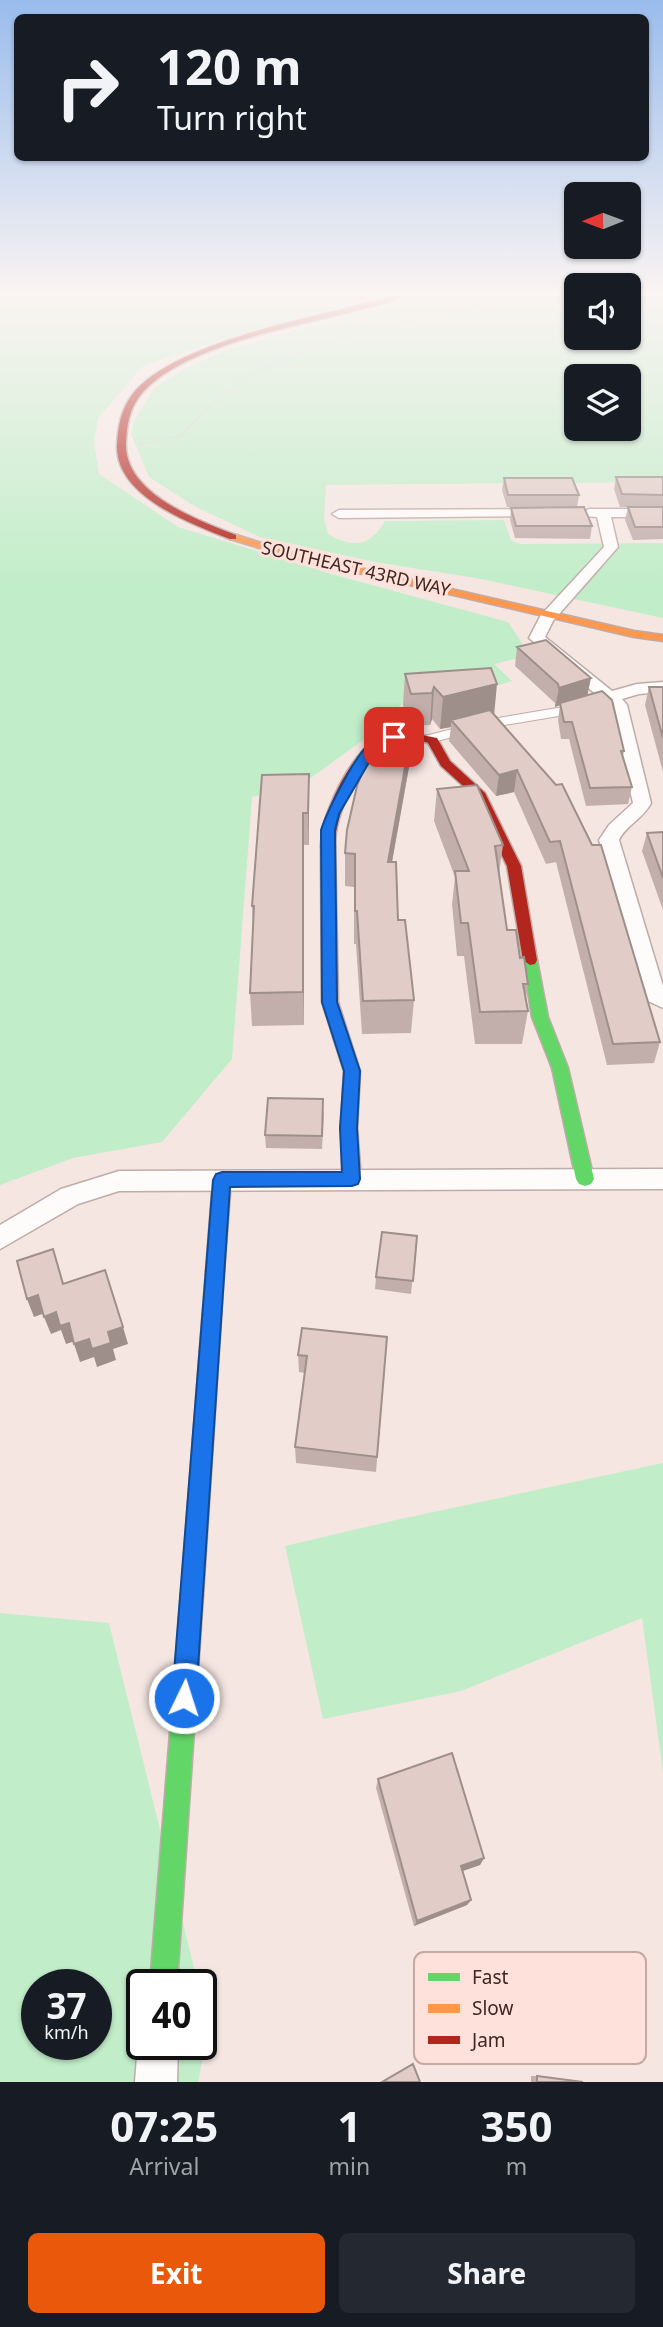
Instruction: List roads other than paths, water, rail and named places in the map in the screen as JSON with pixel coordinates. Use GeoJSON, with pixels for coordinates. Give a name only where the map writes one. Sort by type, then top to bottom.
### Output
{"type":"FeatureCollection","features":[{"type":"Feature","properties":{"kind":"main road","name":"SOUTHEAST 43RD WAY"},"geometry":{"type":"LineString","coordinates":[[138,393],[130,401],[120,424],[118,447],[126,470],[148,494],[186,517],[250,543],[311,560],[634,635],[663,638]]}},
{"type":"Feature","properties":{"kind":"main road","name":"SOUTHEAST 43RD WAY"},"geometry":{"type":"LineString","coordinates":[[634,635],[649,646],[663,651]]}},
{"type":"Feature","properties":{"kind":"main road"},"geometry":{"type":"LineString","coordinates":[[352,1179],[349,1128],[352,1071],[330,1002],[328,830],[332,814],[370,750],[382,740],[394,737],[433,741],[445,763],[479,793],[514,866],[540,1017],[560,1068],[584,1179]]}},
{"type":"Feature","properties":{"kind":"main road"},"geometry":{"type":"LineString","coordinates":[[164,1969],[222,1180]]}},
{"type":"Feature","properties":{"kind":"street"},"geometry":{"type":"LineString","coordinates":[[603,513],[611,547],[537,631],[537,638],[605,699],[622,710],[642,803],[631,819],[613,830],[609,840],[652,986],[656,995],[663,1000]]}},
{"type":"Feature","properties":{"kind":"street"},"geometry":{"type":"LineString","coordinates":[[339,514],[663,513]]}},
{"type":"Feature","properties":{"kind":"street"},"geometry":{"type":"LineString","coordinates":[[605,699],[637,689],[663,687]]}},
{"type":"Feature","properties":{"kind":"street"},"geometry":{"type":"LineString","coordinates":[[0,1238],[70,1196],[97,1185],[119,1181],[663,1179]]}},
{"type":"Feature","properties":{"kind":"street"},"geometry":{"type":"LineString","coordinates":[[156,2082],[158,2060]]}},
{"type":"Feature","properties":{"kind":"lane"},"geometry":{"type":"LineString","coordinates":[[429,739],[502,721],[551,715],[575,708]]}}]}
